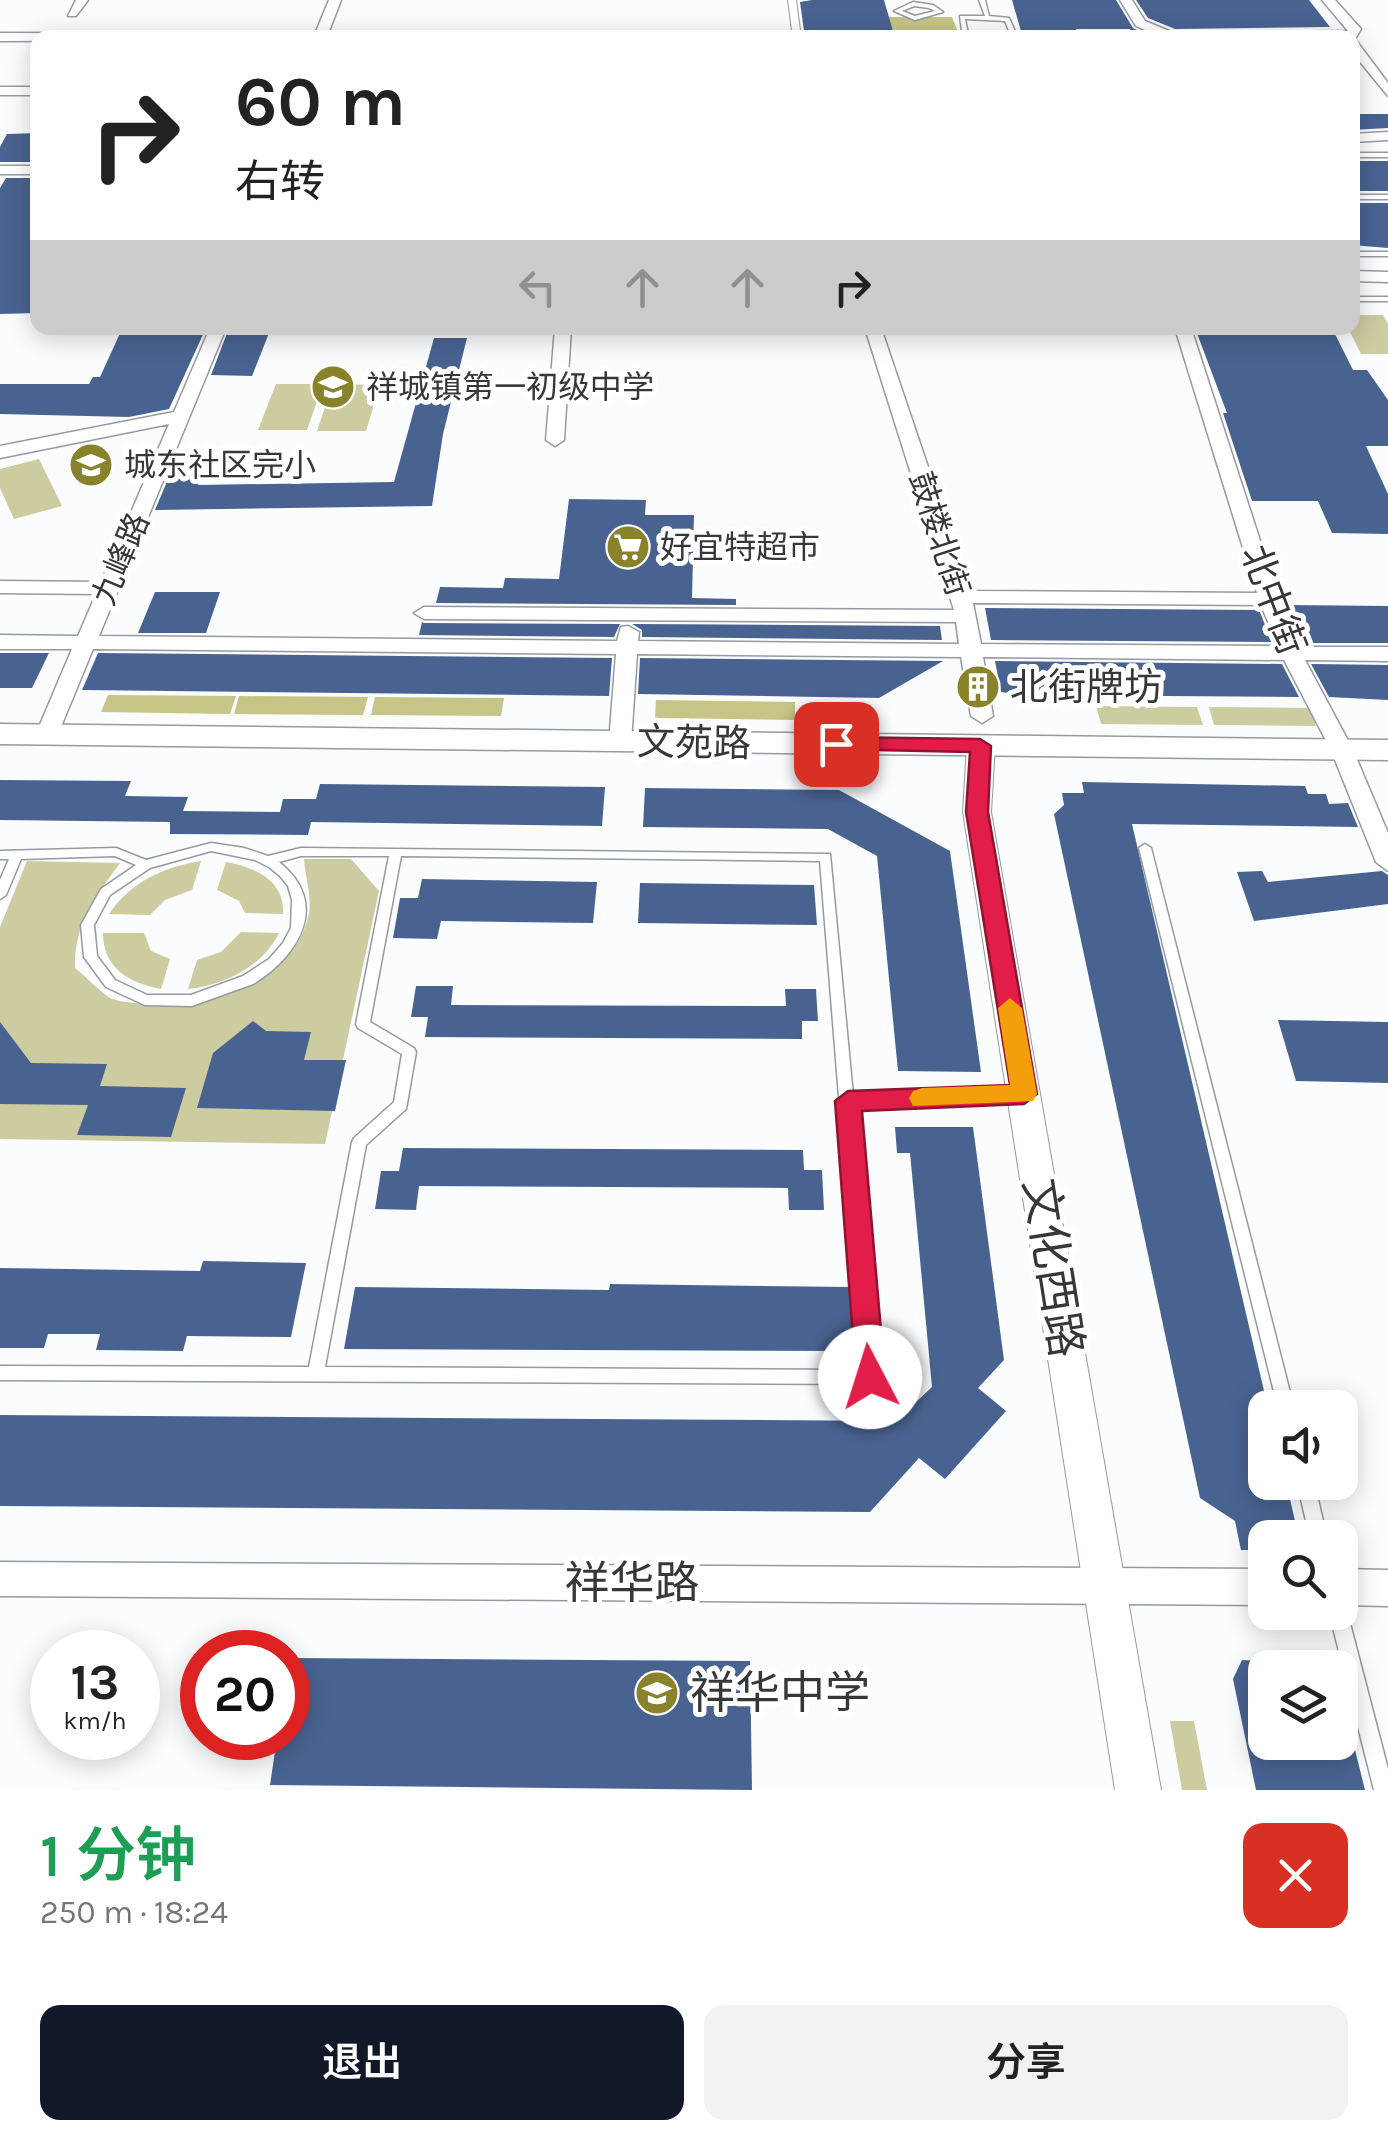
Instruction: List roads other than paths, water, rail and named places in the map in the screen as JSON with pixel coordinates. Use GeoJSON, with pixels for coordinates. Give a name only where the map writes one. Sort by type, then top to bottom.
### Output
{"type":"FeatureCollection","features":[{"type":"Feature","properties":{"kind":"main road","name":"文苑路"},"geometry":{"type":"LineString","coordinates":[[0,734],[620,742],[981,731],[1388,750]]}},
{"type":"Feature","properties":{"kind":"street"},"geometry":{"type":"LineString","coordinates":[[72,13],[82,0]]}},
{"type":"Feature","properties":{"kind":"street"},"geometry":{"type":"LineString","coordinates":[[323,30],[335,0]]}},
{"type":"Feature","properties":{"kind":"street"},"geometry":{"type":"LineString","coordinates":[[792,0],[796,30]]}},
{"type":"Feature","properties":{"kind":"street"},"geometry":{"type":"LineString","coordinates":[[1126,0],[1140,23],[1156,30]]}},
{"type":"Feature","properties":{"kind":"street"},"geometry":{"type":"LineString","coordinates":[[1328,0],[1354,30]]}},
{"type":"Feature","properties":{"kind":"street"},"geometry":{"type":"LineString","coordinates":[[0,37],[30,37]]}},
{"type":"Feature","properties":{"kind":"street"},"geometry":{"type":"LineString","coordinates":[[1360,52],[1388,92]]}},
{"type":"Feature","properties":{"kind":"street"},"geometry":{"type":"LineString","coordinates":[[0,91],[30,91]]}},
{"type":"Feature","properties":{"kind":"street"},"geometry":{"type":"LineString","coordinates":[[1360,138],[1388,136]]}},
{"type":"Feature","properties":{"kind":"street"},"geometry":{"type":"LineString","coordinates":[[0,170],[30,170]]}},
{"type":"Feature","properties":{"kind":"street"},"geometry":{"type":"LineString","coordinates":[[1360,276],[1388,277]]}},
{"type":"Feature","properties":{"kind":"street","name":"九峰路"},"geometry":{"type":"LineString","coordinates":[[47,734],[215,335]]}},
{"type":"Feature","properties":{"kind":"street"},"geometry":{"type":"LineString","coordinates":[[554,440],[562,335]]}},
{"type":"Feature","properties":{"kind":"street","name":"鼓楼北街"},"geometry":{"type":"LineString","coordinates":[[875,335],[964,607],[981,731]]}},
{"type":"Feature","properties":{"kind":"street","name":"北中街"},"geometry":{"type":"LineString","coordinates":[[1186,335],[1269,599],[1291,653],[1342,750],[1388,862]]}},
{"type":"Feature","properties":{"kind":"street"},"geometry":{"type":"LineString","coordinates":[[0,452],[181,416]]}},
{"type":"Feature","properties":{"kind":"street"},"geometry":{"type":"LineString","coordinates":[[0,587],[109,588]]}},
{"type":"Feature","properties":{"kind":"street"},"geometry":{"type":"LineString","coordinates":[[424,613],[629,614],[1269,599]]}},
{"type":"Feature","properties":{"kind":"street"},"geometry":{"type":"LineString","coordinates":[[620,742],[629,614]]}},
{"type":"Feature","properties":{"kind":"street"},"geometry":{"type":"LineString","coordinates":[[0,642],[1388,654]]}},
{"type":"Feature","properties":{"kind":"street","name":"文化西路"},"geometry":{"type":"LineString","coordinates":[[981,731],[977,812],[1138,1790]]}},
{"type":"Feature","properties":{"kind":"street","name":"祥华路"},"geometry":{"type":"LineString","coordinates":[[0,1579],[1248,1587]]}},
{"type":"Feature","properties":{"kind":"street"},"geometry":{"type":"LineString","coordinates":[[1358,1588],[1388,1588]]}},
{"type":"Feature","properties":{"kind":"lane"},"geometry":{"type":"LineString","coordinates":[[982,0],[988,15]]}},
{"type":"Feature","properties":{"kind":"lane"},"geometry":{"type":"LineString","coordinates":[[938,14],[936,8],[919,4],[897,11],[915,18],[938,14],[988,15],[1007,19],[1012,30]]}},
{"type":"Feature","properties":{"kind":"lane"},"geometry":{"type":"LineString","coordinates":[[962,17],[964,30]]}},
{"type":"Feature","properties":{"kind":"lane"},"geometry":{"type":"LineString","coordinates":[[1360,155],[1388,155]]}},
{"type":"Feature","properties":{"kind":"lane"},"geometry":{"type":"LineString","coordinates":[[1360,197],[1388,197]]}},
{"type":"Feature","properties":{"kind":"lane"},"geometry":{"type":"LineString","coordinates":[[1360,254],[1388,254]]}},
{"type":"Feature","properties":{"kind":"lane"},"geometry":{"type":"LineString","coordinates":[[1360,300],[1386,302]]}},
{"type":"Feature","properties":{"kind":"lane"},"geometry":{"type":"LineString","coordinates":[[211,848],[243,850],[270,860],[290,878],[300,900],[299,924],[286,950],[246,982],[193,1000],[156,1001],[124,992],[100,977],[86,955],[85,930],[96,905],[116,882],[144,864],[177,852],[211,848]]}},
{"type":"Feature","properties":{"kind":"lane"},"geometry":{"type":"LineString","coordinates":[[1145,848],[1281,1390]]}},
{"type":"Feature","properties":{"kind":"lane"},"geometry":{"type":"LineString","coordinates":[[0,856],[116,852],[144,864]]}},
{"type":"Feature","properties":{"kind":"lane"},"geometry":{"type":"LineString","coordinates":[[0,1372],[870,1377],[826,857],[301,852],[270,860]]}},
{"type":"Feature","properties":{"kind":"lane"},"geometry":{"type":"LineString","coordinates":[[316,1374],[360,1142],[401,1105],[404,1088],[409,1052],[363,1024],[396,852]]}},
{"type":"Feature","properties":{"kind":"lane"},"geometry":{"type":"LineString","coordinates":[[0,895],[16,856]]}},
{"type":"Feature","properties":{"kind":"lane"},"geometry":{"type":"LineString","coordinates":[[848,1101],[1024,1094]]}},
{"type":"Feature","properties":{"kind":"lane"},"geometry":{"type":"LineString","coordinates":[[1343,1630],[1384,1790]]}},
{"type":"Feature","properties":{"kind":"place","name":"祥城镇第一初级中学"},"geometry":{"type":"Point","coordinates":[333,387]}},
{"type":"Feature","properties":{"kind":"place","name":"城东社区完小"},"geometry":{"type":"Point","coordinates":[91,465]}},
{"type":"Feature","properties":{"kind":"place","name":"好宜特超市"},"geometry":{"type":"Point","coordinates":[628,547]}},
{"type":"Feature","properties":{"kind":"place","name":"北街牌坊"},"geometry":{"type":"Point","coordinates":[978,687]}},
{"type":"Feature","properties":{"kind":"place","name":"祥华中学"},"geometry":{"type":"Point","coordinates":[657,1693]}}]}
